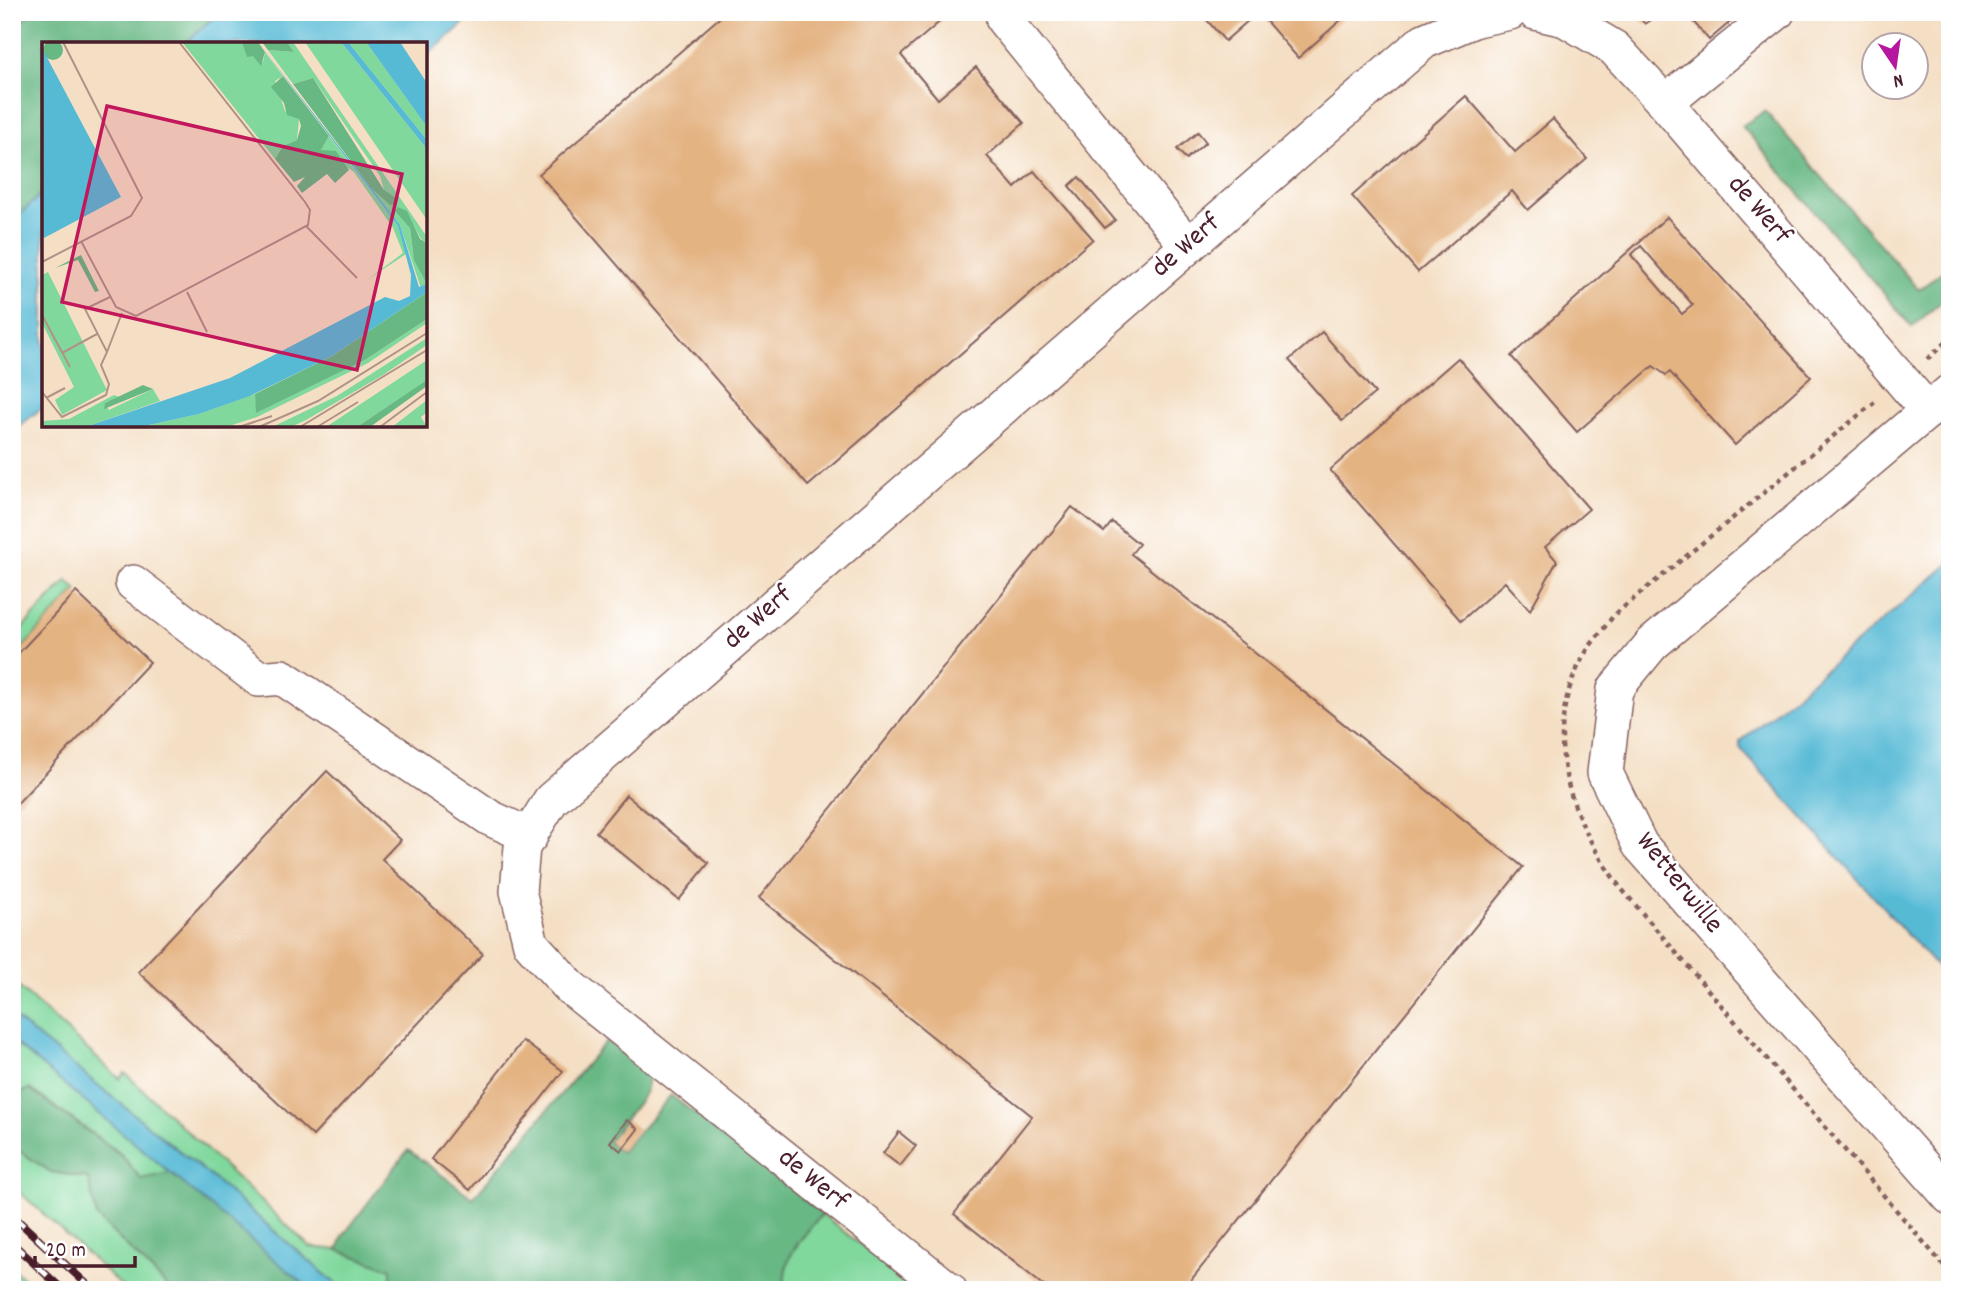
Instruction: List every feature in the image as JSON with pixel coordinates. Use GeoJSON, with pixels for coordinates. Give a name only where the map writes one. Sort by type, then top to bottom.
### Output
{"type":"FeatureCollection","features":[{"type":"Feature","properties":{"kind":"street","name":"de Werf"},"geometry":{"type":"LineString","coordinates":[[949,1290],[570,987],[531,944],[518,891],[522,847],[551,800],[1424,41],[1476,19],[1510,12]]}},
{"type":"Feature","properties":{"kind":"street"},"geometry":{"type":"LineString","coordinates":[[1665,103],[1777,12]]}},
{"type":"Feature","properties":{"kind":"street","name":"de Werf"},"geometry":{"type":"LineString","coordinates":[[1555,14],[1614,48],[1665,103],[1903,379],[1939,401]]}},
{"type":"Feature","properties":{"kind":"street"},"geometry":{"type":"LineString","coordinates":[[1004,20],[1188,246]]}},
{"type":"Feature","properties":{"kind":"street","name":"Wetterwille"},"geometry":{"type":"LineString","coordinates":[[1939,401],[1651,645],[1615,689],[1605,773],[1640,845],[1950,1197]]}},
{"type":"Feature","properties":{"kind":"street"},"geometry":{"type":"LineString","coordinates":[[133,583],[258,679],[282,677],[490,818],[530,836]]}},
{"type":"Feature","properties":{"kind":"path"},"geometry":{"type":"LineString","coordinates":[[1950,339],[1614,615],[1587,650],[1572,685],[1564,720],[1562,750],[1566,785],[1578,821],[1604,865],[1950,1273]]}},
{"type":"Feature","properties":{"kind":"green space"},"geometry":{"type":"Polygon","coordinates":[[[32,12],[219,12],[187,42],[42,42],[42,193],[12,222],[12,30],[32,12]]]}},
{"type":"Feature","properties":{"kind":"green space"},"geometry":{"type":"Polygon","coordinates":[[[1765,111],[1919,290],[1950,265],[1950,294],[1912,327],[1742,126],[1765,111]]]}},
{"type":"Feature","properties":{"kind":"green space"},"geometry":{"type":"Polygon","coordinates":[[[67,581],[77,590],[12,659],[12,639],[67,581]]]}},
{"type":"Feature","properties":{"kind":"green space"},"geometry":{"type":"Polygon","coordinates":[[[12,981],[120,1079],[125,1073],[310,1247],[338,1250],[392,1269],[391,1290],[343,1290],[209,1175],[12,1016],[12,981]]]}},
{"type":"Feature","properties":{"kind":"green space"},"geometry":{"type":"Polygon","coordinates":[[[12,1041],[173,1172],[141,1180],[121,1154],[30,1089],[12,1097],[12,1041]]]}},
{"type":"Feature","properties":{"kind":"green space"},"geometry":{"type":"Polygon","coordinates":[[[606,1041],[649,1073],[645,1093],[608,1142],[621,1152],[671,1095],[822,1214],[800,1240],[789,1259],[786,1290],[391,1290],[391,1269],[338,1250],[343,1236],[408,1150],[473,1198],[606,1041]]]}},
{"type":"Feature","properties":{"kind":"green space"},"geometry":{"type":"Polygon","coordinates":[[[29,1089],[121,1155],[141,1179],[173,1172],[311,1290],[171,1290],[97,1217],[88,1178],[51,1172],[12,1146],[12,1097],[29,1089]]]}},
{"type":"Feature","properties":{"kind":"green space"},"geometry":{"type":"Polygon","coordinates":[[[12,1146],[51,1172],[88,1178],[97,1217],[171,1290],[126,1290],[12,1185],[12,1146]]]}},
{"type":"Feature","properties":{"kind":"green space"},"geometry":{"type":"Polygon","coordinates":[[[822,1214],[917,1290],[786,1290],[789,1259],[800,1240],[822,1214]]]}},
{"type":"Feature","properties":{"kind":"green space"},"geometry":{"type":"Polygon","coordinates":[[[12,1268],[36,1290],[12,1290],[12,1268]]]}},
{"type":"Feature","properties":{"kind":"water"},"geometry":{"type":"Polygon","coordinates":[[[219,12],[477,12],[427,55],[427,42],[187,42],[219,12]]]}},
{"type":"Feature","properties":{"kind":"water"},"geometry":{"type":"Polygon","coordinates":[[[42,193],[42,408],[12,432],[12,222],[42,193]]]}},
{"type":"Feature","properties":{"kind":"water"},"geometry":{"type":"Polygon","coordinates":[[[1950,563],[1950,982],[1740,748],[1740,742],[1950,563]]]}},
{"type":"Feature","properties":{"kind":"water"},"geometry":{"type":"Polygon","coordinates":[[[12,1016],[209,1175],[343,1290],[311,1290],[12,1041],[12,1016]]]}},
{"type":"Feature","properties":{"kind":"building"},"geometry":{"type":"Polygon","coordinates":[[[726,12],[951,12],[901,55],[938,99],[976,67],[1024,123],[987,156],[1015,188],[1034,171],[1093,239],[808,486],[539,174],[726,12]]]}},
{"type":"Feature","properties":{"kind":"building"},"geometry":{"type":"Polygon","coordinates":[[[1213,12],[1258,12],[1225,41],[1206,19],[1213,12]]]}},
{"type":"Feature","properties":{"kind":"building"},"geometry":{"type":"Polygon","coordinates":[[[1258,12],[1350,12],[1298,58],[1258,12]]]}},
{"type":"Feature","properties":{"kind":"building"},"geometry":{"type":"Polygon","coordinates":[[[1634,12],[1652,12],[1655,16],[1645,24],[1634,12]]]}},
{"type":"Feature","properties":{"kind":"building"},"geometry":{"type":"Polygon","coordinates":[[[1685,12],[1742,12],[1709,40],[1685,12]]]}},
{"type":"Feature","properties":{"kind":"building"},"geometry":{"type":"Polygon","coordinates":[[[1466,96],[1515,152],[1553,119],[1587,159],[1528,210],[1512,191],[1418,272],[1352,196],[1466,96]]]}},
{"type":"Feature","properties":{"kind":"building"},"geometry":{"type":"Polygon","coordinates":[[[1198,132],[1206,142],[1186,159],[1177,149],[1198,132]]]}},
{"type":"Feature","properties":{"kind":"building"},"geometry":{"type":"Polygon","coordinates":[[[1079,177],[1115,220],[1105,228],[1069,186],[1079,177]]]}},
{"type":"Feature","properties":{"kind":"building"},"geometry":{"type":"Polygon","coordinates":[[[1667,217],[1811,377],[1735,445],[1670,372],[1666,375],[1653,366],[1577,432],[1511,356],[1667,217]],[[1641,246],[1631,255],[1682,314],[1693,305],[1641,246]]]}},
{"type":"Feature","properties":{"kind":"building"},"geometry":{"type":"Polygon","coordinates":[[[1322,332],[1375,393],[1342,421],[1289,360],[1322,332]]]}},
{"type":"Feature","properties":{"kind":"building"},"geometry":{"type":"Polygon","coordinates":[[[1458,358],[1589,509],[1545,547],[1557,561],[1530,610],[1505,582],[1461,621],[1330,470],[1458,358]]]}},
{"type":"Feature","properties":{"kind":"building"},"geometry":{"type":"Polygon","coordinates":[[[1072,507],[1104,532],[1112,522],[1139,544],[1131,554],[1523,867],[1183,1290],[1049,1290],[954,1214],[1032,1116],[759,898],[1072,507]]]}},
{"type":"Feature","properties":{"kind":"building"},"geometry":{"type":"Polygon","coordinates":[[[76,592],[150,662],[12,809],[12,660],[76,592]]]}},
{"type":"Feature","properties":{"kind":"building"},"geometry":{"type":"Polygon","coordinates":[[[327,771],[400,840],[382,859],[483,954],[313,1136],[138,972],[327,771]]]}},
{"type":"Feature","properties":{"kind":"building"},"geometry":{"type":"Polygon","coordinates":[[[626,795],[709,863],[679,900],[596,832],[626,795]]]}},
{"type":"Feature","properties":{"kind":"building"},"geometry":{"type":"Polygon","coordinates":[[[523,1041],[563,1071],[470,1190],[431,1159],[523,1041]]]}},
{"type":"Feature","properties":{"kind":"building"},"geometry":{"type":"Polygon","coordinates":[[[627,1120],[638,1129],[621,1151],[610,1142],[627,1120]]]}},
{"type":"Feature","properties":{"kind":"building"},"geometry":{"type":"Polygon","coordinates":[[[899,1132],[916,1146],[900,1166],[883,1153],[899,1132]]]}},
{"type":"Feature","properties":{"kind":"railway"},"geometry":{"type":"LineString","coordinates":[[12,1215],[93,1290]]}},
{"type":"Feature","properties":{"kind":"railway"},"geometry":{"type":"LineString","coordinates":[[12,1243],[63,1290]]}}]}
